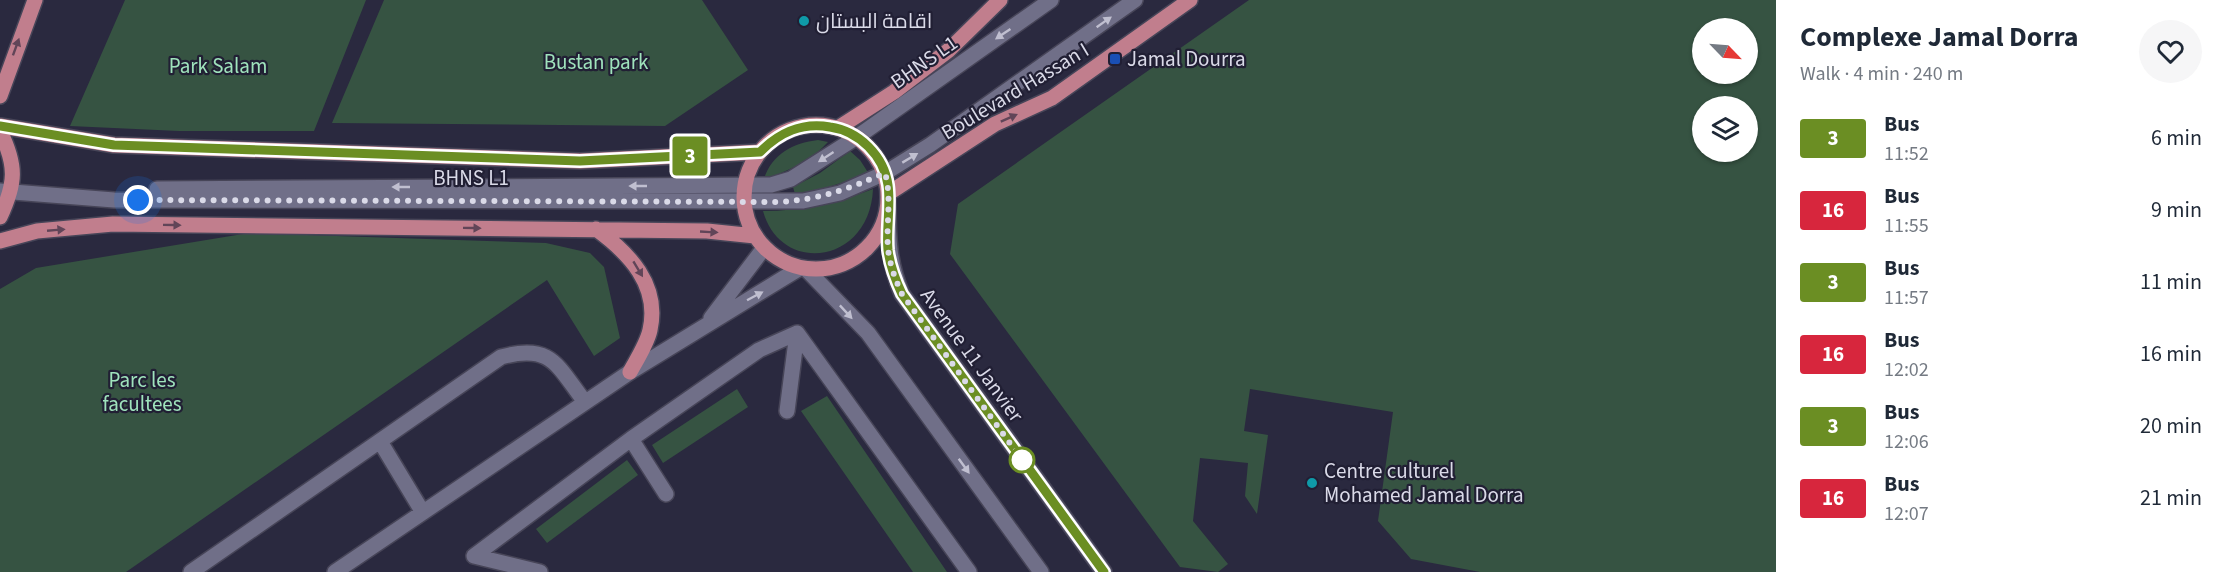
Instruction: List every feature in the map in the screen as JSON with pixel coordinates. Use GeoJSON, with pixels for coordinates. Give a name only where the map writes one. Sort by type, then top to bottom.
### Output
{"type":"FeatureCollection","features":[{"type":"Feature","properties":{"kind":"main road"},"geometry":{"type":"LineString","coordinates":[[0,96],[35,0]]}},
{"type":"Feature","properties":{"kind":"main road"},"geometry":{"type":"LineString","coordinates":[[838,128],[894,92],[949,50],[1000,0]]}},
{"type":"Feature","properties":{"kind":"main road","name":"Boulevard Hassan I"},"geometry":{"type":"LineString","coordinates":[[888,200],[987,129],[1052,98],[1190,0]]}},
{"type":"Feature","properties":{"kind":"main road"},"geometry":{"type":"LineString","coordinates":[[818,125],[838,128],[857,137],[874,153],[885,173],[888,200],[883,225],[874,241],[860,255],[834,267],[803,269],[775,257],[759,242],[748,222],[744,193],[750,168],[760,152],[781,134],[799,127],[818,125]]}},
{"type":"Feature","properties":{"kind":"main road"},"geometry":{"type":"LineString","coordinates":[[0,126],[114,145],[580,161],[760,152]]}},
{"type":"Feature","properties":{"kind":"main road"},"geometry":{"type":"LineString","coordinates":[[0,131],[10,158],[0,217]]}},
{"type":"Feature","properties":{"kind":"main road"},"geometry":{"type":"LineString","coordinates":[[0,240],[37,231],[113,224],[707,231],[759,242]]}},
{"type":"Feature","properties":{"kind":"main road"},"geometry":{"type":"LineString","coordinates":[[596,229],[630,256],[649,292],[652,311],[650,331],[630,372]]}},
{"type":"Feature","properties":{"kind":"street","name":"BHNS L1"},"geometry":{"type":"LineString","coordinates":[[744,193],[791,179],[857,137],[1051,0]]}},
{"type":"Feature","properties":{"kind":"street","name":"BHNS L1"},"geometry":{"type":"LineString","coordinates":[[6,188],[114,200],[744,193],[803,201],[840,193],[885,173],[930,145],[1136,0]]}},
{"type":"Feature","properties":{"kind":"street","name":"Avenue 11 Janvier"},"geometry":{"type":"LineString","coordinates":[[888,200],[888,250],[893,274],[902,294],[1104,572]]}},
{"type":"Feature","properties":{"kind":"street"},"geometry":{"type":"LineString","coordinates":[[710,321],[759,242]]}},
{"type":"Feature","properties":{"kind":"street"},"geometry":{"type":"LineString","coordinates":[[334,572],[630,372],[710,321],[803,269],[868,333],[1041,572]]}},
{"type":"Feature","properties":{"kind":"street"},"geometry":{"type":"LineString","coordinates":[[787,411],[797,333]]}},
{"type":"Feature","properties":{"kind":"street"},"geometry":{"type":"LineString","coordinates":[[540,572],[474,556],[631,439],[759,350],[797,333]]}},
{"type":"Feature","properties":{"kind":"street"},"geometry":{"type":"LineString","coordinates":[[797,333],[969,572]]}},
{"type":"Feature","properties":{"kind":"street"},"geometry":{"type":"LineString","coordinates":[[191,572],[381,443],[501,357],[523,351],[551,358],[585,402]]}},
{"type":"Feature","properties":{"kind":"street"},"geometry":{"type":"LineString","coordinates":[[631,439],[666,494]]}},
{"type":"Feature","properties":{"kind":"street"},"geometry":{"type":"LineString","coordinates":[[381,443],[422,511]]}},
{"type":"Feature","properties":{"kind":"green space","name":"Park Salam"},"geometry":{"type":"Polygon","coordinates":[[[125,0],[366,0],[314,131],[179,131],[70,126],[125,0]]]}},
{"type":"Feature","properties":{"kind":"green space","name":"Bustan park"},"geometry":{"type":"Polygon","coordinates":[[[384,0],[702,0],[748,70],[665,126],[332,123],[384,0]]]}},
{"type":"Feature","properties":{"kind":"green space"},"geometry":{"type":"Polygon","coordinates":[[[1249,0],[1776,0],[1776,572],[1480,572],[1411,559],[1378,521],[1393,412],[1250,389],[1244,431],[1268,435],[1257,514],[1245,496],[1248,463],[1200,458],[1193,521],[1228,564],[1218,572],[1180,567],[950,254],[958,204],[1249,0]]]}},
{"type":"Feature","properties":{"kind":"green space"},"geometry":{"type":"Polygon","coordinates":[[[818,140],[828,142],[798,165],[764,179],[778,156],[792,147],[818,140]]]}},
{"type":"Feature","properties":{"kind":"green space"},"geometry":{"type":"Polygon","coordinates":[[[850,151],[860,160],[869,174],[819,190],[795,194],[793,187],[820,173],[850,151]]]}},
{"type":"Feature","properties":{"kind":"green space"},"geometry":{"type":"Polygon","coordinates":[[[873,189],[868,214],[857,233],[842,246],[824,252],[805,252],[787,246],[773,232],[763,211],[791,210],[819,205],[873,189]]]}},
{"type":"Feature","properties":{"kind":"green space","name":"Parc les facultees"},"geometry":{"type":"Polygon","coordinates":[[[249,233],[546,243],[590,253],[604,267],[620,338],[594,356],[547,280],[126,572],[0,572],[0,289],[36,268],[249,233]]]}},
{"type":"Feature","properties":{"kind":"green space"},"geometry":{"type":"Polygon","coordinates":[[[737,389],[748,407],[663,463],[652,445],[737,389]]]}},
{"type":"Feature","properties":{"kind":"green space"},"geometry":{"type":"Polygon","coordinates":[[[827,396],[947,572],[913,572],[801,411],[827,396]]]}},
{"type":"Feature","properties":{"kind":"green space"},"geometry":{"type":"Polygon","coordinates":[[[627,460],[638,475],[547,543],[536,529],[627,460]]]}},
{"type":"Feature","properties":{"kind":"bus line","name":"3"},"geometry":{"type":"LineString","coordinates":[[0,126],[114,145],[580,161],[760,152],[781,134],[799,127],[818,125],[848,132],[866,144],[880,162],[885,173],[889,193],[888,250],[893,274],[902,294],[1104,572]]}},
{"type":"Feature","properties":{"kind":"place","name":"اقامة البستان"},"geometry":{"type":"Point","coordinates":[804,21]}},
{"type":"Feature","properties":{"kind":"place","name":"Jamal Dourra"},"geometry":{"type":"Point","coordinates":[1115,59]}},
{"type":"Feature","properties":{"kind":"place","name":"Centre culturel Mohamed Jamal Dorra"},"geometry":{"type":"Point","coordinates":[1312,483]}},
{"type":"Feature","properties":{"kind":"route"},"geometry":{"type":"LineString","coordinates":[[138,200],[520,199],[778,202],[803,201],[840,193],[885,173],[889,193],[888,250],[893,274],[902,294],[1022,460]]}}]}
